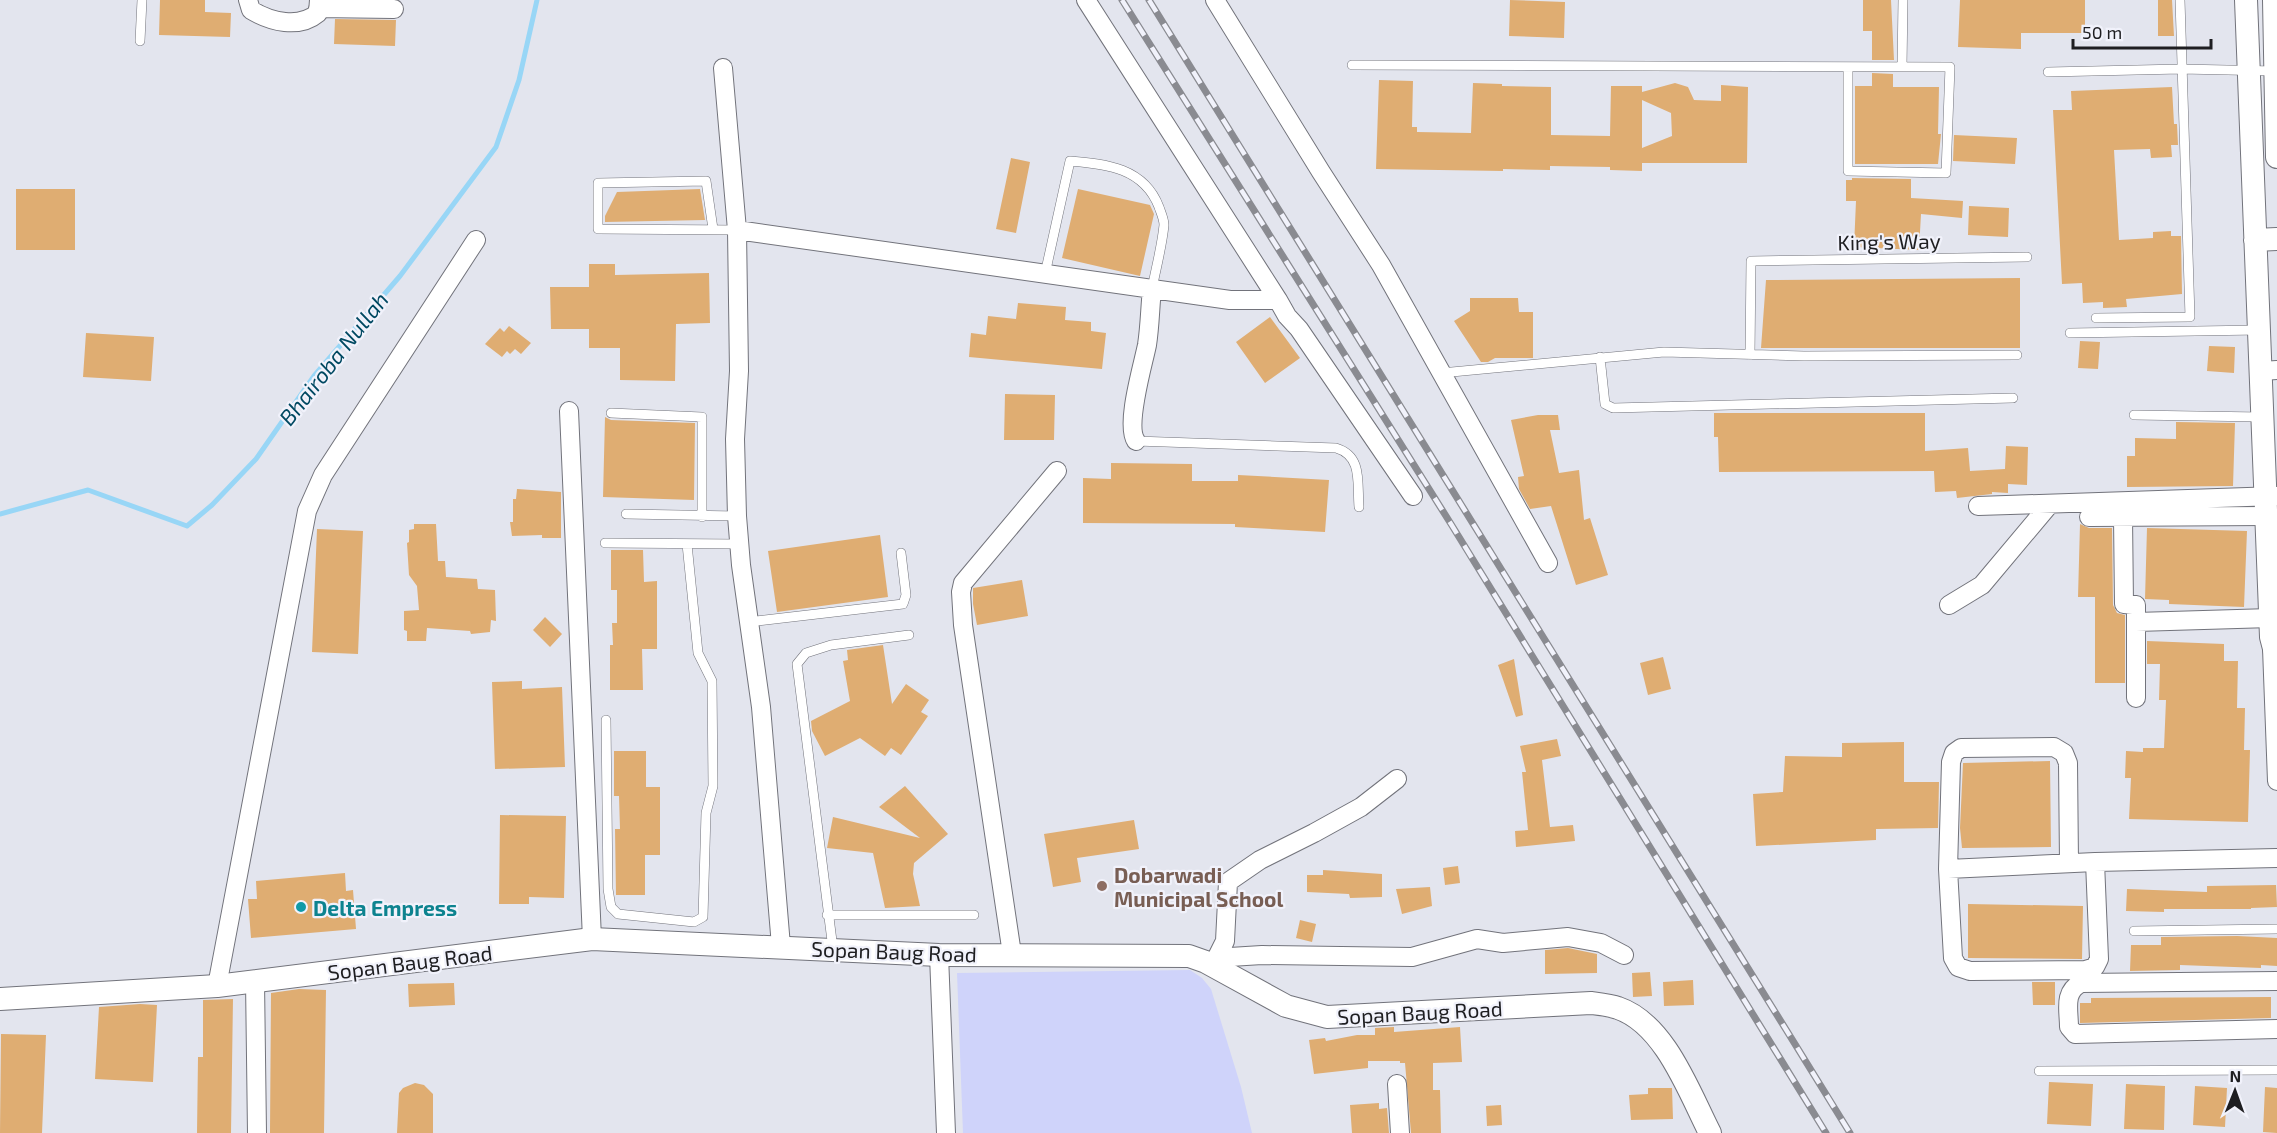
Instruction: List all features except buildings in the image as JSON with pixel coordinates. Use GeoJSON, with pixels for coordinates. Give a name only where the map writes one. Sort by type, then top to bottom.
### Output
{"type":"FeatureCollection","features":[{"type":"Feature","properties":{"kind":"street"},"geometry":{"type":"LineString","coordinates":[[248,0],[251,10],[263,18],[296,24],[309,20],[318,13],[319,4],[394,9]]}},
{"type":"Feature","properties":{"kind":"street"},"geometry":{"type":"LineString","coordinates":[[1086,0],[1287,316],[1299,329],[1413,496]]}},
{"type":"Feature","properties":{"kind":"street"},"geometry":{"type":"LineString","coordinates":[[1215,0],[1381,265],[1548,563]]}},
{"type":"Feature","properties":{"kind":"street"},"geometry":{"type":"LineString","coordinates":[[2246,0],[2249,69],[2266,239],[2259,330],[2269,371],[2264,417],[2271,503],[2277,781]]}},
{"type":"Feature","properties":{"kind":"street"},"geometry":{"type":"LineString","coordinates":[[2275,8],[2274,71],[2277,144]]}},
{"type":"Feature","properties":{"kind":"street"},"geometry":{"type":"LineString","coordinates":[[723,68],[737,230],[739,371],[735,439],[736,516],[748,622],[761,707],[781,946]]}},
{"type":"Feature","properties":{"kind":"street"},"geometry":{"type":"LineString","coordinates":[[737,230],[1230,300],[1278,300]]}},
{"type":"Feature","properties":{"kind":"street"},"geometry":{"type":"LineString","coordinates":[[217,986],[307,511],[323,475],[476,240]]}},
{"type":"Feature","properties":{"kind":"street"},"geometry":{"type":"LineString","coordinates":[[1136,441],[1132,434],[1134,407],[1147,344],[1152,289]]}},
{"type":"Feature","properties":{"kind":"street"},"geometry":{"type":"LineString","coordinates":[[568,411],[592,939]]}},
{"type":"Feature","properties":{"kind":"street"},"geometry":{"type":"LineString","coordinates":[[1012,954],[963,625],[961,592],[963,583],[1057,471]]}},
{"type":"Feature","properties":{"kind":"street"},"geometry":{"type":"LineString","coordinates":[[1978,506],[2271,503]]}},
{"type":"Feature","properties":{"kind":"street"},"geometry":{"type":"LineString","coordinates":[[2089,517],[2123,517],[2271,503]]}},
{"type":"Feature","properties":{"kind":"street"},"geometry":{"type":"LineString","coordinates":[[1949,605],[1982,585],[2050,504]]}},
{"type":"Feature","properties":{"kind":"street"},"geometry":{"type":"LineString","coordinates":[[2123,517],[2124,604],[2136,604],[2136,698]]}},
{"type":"Feature","properties":{"kind":"street"},"geometry":{"type":"LineString","coordinates":[[2136,622],[2273,631]]}},
{"type":"Feature","properties":{"kind":"street"},"geometry":{"type":"LineString","coordinates":[[2273,631],[2277,660]]}},
{"type":"Feature","properties":{"kind":"street"},"geometry":{"type":"LineString","coordinates":[[2069,863],[2068,763],[2064,753],[2054,747],[1961,748],[1954,753],[1951,762],[1948,868],[1953,957],[1958,967],[1970,971],[2085,970],[2095,967],[2099,959],[2095,862]]}},
{"type":"Feature","properties":{"kind":"street"},"geometry":{"type":"LineString","coordinates":[[1211,960],[1225,941],[1228,882],[1260,860],[1361,807],[1397,780]]}},
{"type":"Feature","properties":{"kind":"street"},"geometry":{"type":"LineString","coordinates":[[1948,868],[2277,858]]}},
{"type":"Feature","properties":{"kind":"street"},"geometry":{"type":"LineString","coordinates":[[1211,960],[1262,955],[1412,957],[1477,939],[1503,943],[1568,937],[1601,944],[1624,955]]}},
{"type":"Feature","properties":{"kind":"street","name":"Sopan Baug Road"},"geometry":{"type":"LineString","coordinates":[[0,999],[217,986],[592,939],[939,955],[1189,956],[1211,960],[1286,1006],[1328,1017],[1590,1003],[1619,1008],[1647,1025],[1666,1049],[1710,1133]]}},
{"type":"Feature","properties":{"kind":"street"},"geometry":{"type":"LineString","coordinates":[[939,955],[946,1133]]}},
{"type":"Feature","properties":{"kind":"street"},"geometry":{"type":"LineString","coordinates":[[255,981],[256,1133]]}},
{"type":"Feature","properties":{"kind":"street"},"geometry":{"type":"LineString","coordinates":[[2277,981],[2081,983],[2069,993],[2069,1004],[2070,1028],[2075,1034],[2277,1029]]}},
{"type":"Feature","properties":{"kind":"street"},"geometry":{"type":"LineString","coordinates":[[1397,1084],[1400,1133]]}},
{"type":"Feature","properties":{"kind":"lane"},"geometry":{"type":"LineString","coordinates":[[140,41],[142,0]]}},
{"type":"Feature","properties":{"kind":"lane"},"geometry":{"type":"LineString","coordinates":[[1902,68],[1903,0]]}},
{"type":"Feature","properties":{"kind":"lane"},"geometry":{"type":"LineString","coordinates":[[2096,318],[2190,317],[2180,0]]}},
{"type":"Feature","properties":{"kind":"lane"},"geometry":{"type":"LineString","coordinates":[[1352,65],[1950,67],[1946,173],[1848,171],[1848,68]]}},
{"type":"Feature","properties":{"kind":"lane"},"geometry":{"type":"LineString","coordinates":[[2048,72],[2181,69],[2274,71]]}},
{"type":"Feature","properties":{"kind":"lane"},"geometry":{"type":"LineString","coordinates":[[1045,274],[1070,161],[1095,163],[1121,169],[1141,181],[1156,200],[1164,222],[1152,289]]}},
{"type":"Feature","properties":{"kind":"lane"},"geometry":{"type":"LineString","coordinates":[[712,229],[706,181],[598,183],[598,230],[737,230]]}},
{"type":"Feature","properties":{"kind":"lane","name":"King's Way"},"geometry":{"type":"LineString","coordinates":[[1750,355],[1751,261],[2027,258]]}},
{"type":"Feature","properties":{"kind":"lane"},"geometry":{"type":"LineString","coordinates":[[2070,333],[2259,330]]}},
{"type":"Feature","properties":{"kind":"lane"},"geometry":{"type":"LineString","coordinates":[[1441,373],[1664,352],[1804,357],[2017,355]]}},
{"type":"Feature","properties":{"kind":"lane"},"geometry":{"type":"LineString","coordinates":[[1600,357],[1605,404],[1613,408],[2013,398]]}},
{"type":"Feature","properties":{"kind":"lane"},"geometry":{"type":"LineString","coordinates":[[611,413],[702,417],[702,517]]}},
{"type":"Feature","properties":{"kind":"lane"},"geometry":{"type":"LineString","coordinates":[[2134,415],[2264,417]]}},
{"type":"Feature","properties":{"kind":"lane"},"geometry":{"type":"LineString","coordinates":[[1136,441],[1336,448],[1348,452],[1355,462],[1359,507]]}},
{"type":"Feature","properties":{"kind":"lane"},"geometry":{"type":"LineString","coordinates":[[626,514],[736,516]]}},
{"type":"Feature","properties":{"kind":"lane"},"geometry":{"type":"LineString","coordinates":[[605,543],[739,544]]}},
{"type":"Feature","properties":{"kind":"lane"},"geometry":{"type":"LineString","coordinates":[[606,720],[608,889],[611,907],[618,914],[694,922],[703,917],[706,813],[713,786],[712,681],[698,652],[687,544]]}},
{"type":"Feature","properties":{"kind":"lane"},"geometry":{"type":"LineString","coordinates":[[748,622],[903,604],[906,595],[901,553]]}},
{"type":"Feature","properties":{"kind":"lane"},"geometry":{"type":"LineString","coordinates":[[833,949],[797,664],[806,653],[831,645],[909,635]]}},
{"type":"Feature","properties":{"kind":"lane"},"geometry":{"type":"LineString","coordinates":[[827,915],[974,915]]}},
{"type":"Feature","properties":{"kind":"lane"},"geometry":{"type":"LineString","coordinates":[[2134,932],[2277,929]]}},
{"type":"Feature","properties":{"kind":"lane"},"geometry":{"type":"LineString","coordinates":[[2038,1071],[2277,1070]]}},
{"type":"Feature","properties":{"kind":"shaded area"},"geometry":{"type":"Polygon","coordinates":[[[1190,970],[1202,978],[1211,989],[1241,1087],[1252,1133],[963,1133],[957,973],[1190,970]]]}},
{"type":"Feature","properties":{"kind":"waterway","name":"Bhairoba Nullah"},"geometry":{"type":"LineString","coordinates":[[0,514],[88,490],[187,526],[212,505],[256,459],[314,376],[400,276],[496,147],[519,80],[537,0]]}},
{"type":"Feature","properties":{"kind":"railway"},"geometry":{"type":"LineString","coordinates":[[1122,0],[1451,524],[1826,1133]]}},
{"type":"Feature","properties":{"kind":"railway"},"geometry":{"type":"LineString","coordinates":[[1149,0],[1850,1133]]}},
{"type":"Feature","properties":{"kind":"place","name":"Dobarwadi Municipal School"},"geometry":{"type":"Point","coordinates":[1102,886]}},
{"type":"Feature","properties":{"kind":"place","name":"Delta Empress"},"geometry":{"type":"Point","coordinates":[301,907]}}]}
